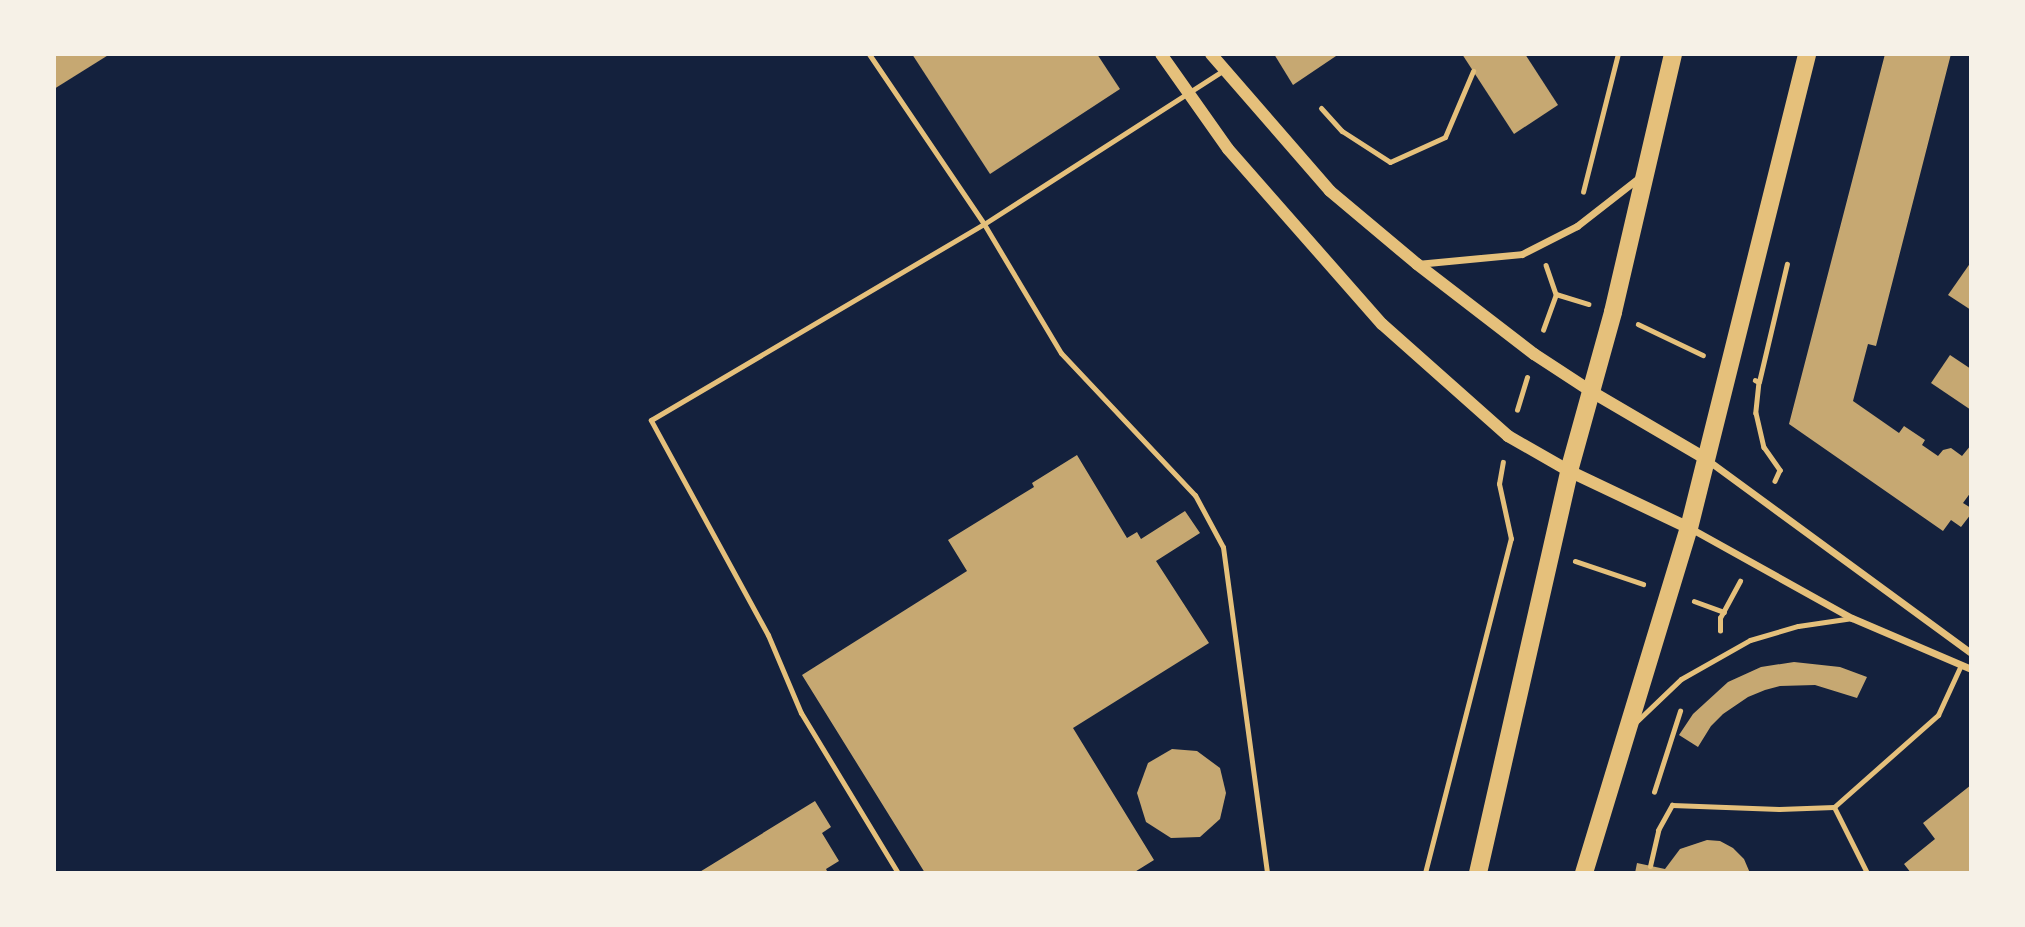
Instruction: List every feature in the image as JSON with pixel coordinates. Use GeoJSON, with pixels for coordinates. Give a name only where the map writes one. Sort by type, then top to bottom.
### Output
{"type":"FeatureCollection","features":[{"type":"Feature","properties":{"kind":"main road"},"geometry":{"type":"LineString","coordinates":[[1478,873],[1569,471],[1592,392],[1672,54]]}},
{"type":"Feature","properties":{"kind":"main road"},"geometry":{"type":"LineString","coordinates":[[1584,873],[1689,528],[1807,54]]}},
{"type":"Feature","properties":{"kind":"street"},"geometry":{"type":"LineString","coordinates":[[1161,54],[1228,149],[1382,324],[1508,436],[1569,471],[1689,528],[1852,618],[1971,669]]}},
{"type":"Feature","properties":{"kind":"street"},"geometry":{"type":"LineString","coordinates":[[1211,54],[1222,71],[1330,191],[1417,264],[1534,354],[1592,392],[1706,458],[1971,653]]}},
{"type":"Feature","properties":{"kind":"street"},"geometry":{"type":"LineString","coordinates":[[1417,264],[1522,254],[1577,226],[1644,174]]}},
{"type":"Feature","properties":{"kind":"lane"},"geometry":{"type":"LineString","coordinates":[[869,54],[984,224],[1061,354],[1195,495],[1223,547],[1267,873]]}},
{"type":"Feature","properties":{"kind":"lane"},"geometry":{"type":"LineString","coordinates":[[898,873],[801,713],[768,635],[651,419],[984,224],[1187,91],[1222,71]]}},
{"type":"Feature","properties":{"kind":"lane"},"geometry":{"type":"LineString","coordinates":[[1321,108],[1342,131],[1390,162],[1445,137],[1473,71]]}},
{"type":"Feature","properties":{"kind":"lane"},"geometry":{"type":"LineString","coordinates":[[1626,731],[1681,679],[1750,640],[1798,626],[1852,618]]}},
{"type":"Feature","properties":{"kind":"lane"},"geometry":{"type":"LineString","coordinates":[[1650,866],[1658,830],[1672,805],[1834,807],[1938,715],[1961,665]]}},
{"type":"Feature","properties":{"kind":"lane"},"geometry":{"type":"LineString","coordinates":[[1834,807],[1867,873]]}},
{"type":"Feature","properties":{"kind":"path"},"geometry":{"type":"LineString","coordinates":[[1575,201],[1583,193],[1618,54]]}},
{"type":"Feature","properties":{"kind":"path"},"geometry":{"type":"LineString","coordinates":[[1539,245],[1556,294],[1541,335]]}},
{"type":"Feature","properties":{"kind":"path"},"geometry":{"type":"LineString","coordinates":[[1556,294],[1584,303]]}},
{"type":"Feature","properties":{"kind":"path"},"geometry":{"type":"LineString","coordinates":[[1642,326],[1706,357]]}},
{"type":"Feature","properties":{"kind":"path"},"geometry":{"type":"LineString","coordinates":[[1425,873],[1511,539],[1499,484],[1508,436],[1534,354]]}},
{"type":"Feature","properties":{"kind":"path"},"geometry":{"type":"LineString","coordinates":[[1748,377],[1759,382],[1756,413],[1763,447],[1780,470],[1775,483]]}},
{"type":"Feature","properties":{"kind":"path"},"geometry":{"type":"LineString","coordinates":[[1566,558],[1631,580]]}},
{"type":"Feature","properties":{"kind":"path"},"geometry":{"type":"LineString","coordinates":[[1720,632],[1724,612],[1740,582]]}},
{"type":"Feature","properties":{"kind":"path"},"geometry":{"type":"LineString","coordinates":[[1691,600],[1724,612]]}},
{"type":"Feature","properties":{"kind":"path"},"geometry":{"type":"LineString","coordinates":[[1650,802],[1681,710]]}},
{"type":"Feature","properties":{"kind":"building"},"geometry":{"type":"Polygon","coordinates":[[[54,54],[110,54],[54,89],[54,54]]]}},
{"type":"Feature","properties":{"kind":"building"},"geometry":{"type":"Polygon","coordinates":[[[912,54],[1097,54],[1120,89],[990,174],[912,54]]]}},
{"type":"Feature","properties":{"kind":"building"},"geometry":{"type":"Polygon","coordinates":[[[1274,54],[1339,54],[1293,85],[1274,54]]]}},
{"type":"Feature","properties":{"kind":"building"},"geometry":{"type":"Polygon","coordinates":[[[1462,54],[1525,54],[1558,105],[1514,134],[1462,54]]]}},
{"type":"Feature","properties":{"kind":"building"},"geometry":{"type":"Polygon","coordinates":[[[1885,54],[1951,54],[1876,346],[1868,344],[1853,401],[1899,433],[1904,426],[1925,440],[1922,445],[1938,456],[1943,450],[1951,448],[1962,456],[1971,445],[1971,492],[1963,503],[1971,508],[1971,514],[1961,527],[1951,520],[1943,531],[1789,424],[1885,54]]]}},
{"type":"Feature","properties":{"kind":"building"},"geometry":{"type":"Polygon","coordinates":[[[1971,262],[1971,310],[1948,295],[1971,262]]]}},
{"type":"Feature","properties":{"kind":"building"},"geometry":{"type":"Polygon","coordinates":[[[1950,355],[1971,369],[1971,410],[1931,383],[1950,355]]]}},
{"type":"Feature","properties":{"kind":"building"},"geometry":{"type":"Polygon","coordinates":[[[1077,455],[1127,538],[1137,532],[1141,539],[1185,511],[1200,533],[1156,561],[1209,643],[1073,728],[1154,860],[1133,873],[925,873],[802,675],[967,571],[948,540],[1034,487],[1032,483],[1077,455]]]}},
{"type":"Feature","properties":{"kind":"building"},"geometry":{"type":"Polygon","coordinates":[[[1794,662],[1840,667],[1867,677],[1857,698],[1815,685],[1780,686],[1765,690],[1748,697],[1723,714],[1711,726],[1698,747],[1679,735],[1693,714],[1728,682],[1761,667],[1794,662]]]}},
{"type":"Feature","properties":{"kind":"building"},"geometry":{"type":"Polygon","coordinates":[[[1172,749],[1197,751],[1220,768],[1226,793],[1220,819],[1200,837],[1171,838],[1146,822],[1137,793],[1148,763],[1172,749]]]}},
{"type":"Feature","properties":{"kind":"building"},"geometry":{"type":"Polygon","coordinates":[[[1971,785],[1971,873],[1911,873],[1904,864],[1935,839],[1923,823],[1971,785]]]}},
{"type":"Feature","properties":{"kind":"building"},"geometry":{"type":"Polygon","coordinates":[[[815,801],[831,827],[822,833],[839,861],[826,869],[828,873],[698,873],[815,801]]]}},
{"type":"Feature","properties":{"kind":"building"},"geometry":{"type":"Polygon","coordinates":[[[1707,840],[1720,841],[1733,848],[1744,859],[1750,873],[1635,873],[1637,863],[1665,869],[1680,849],[1707,840]]]}}]}
